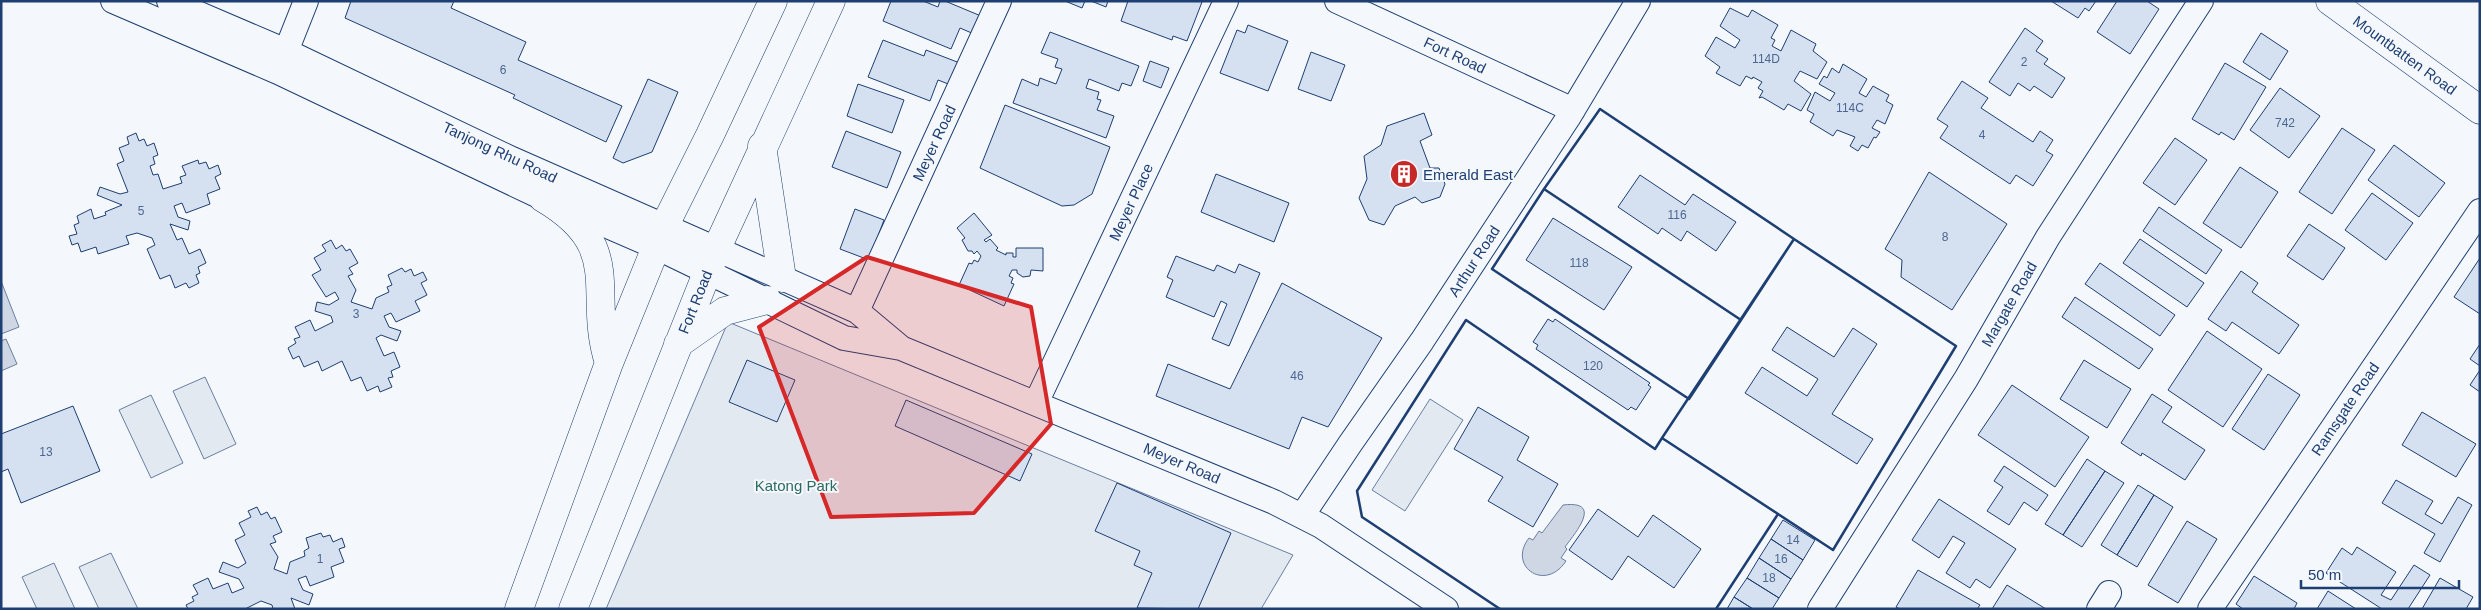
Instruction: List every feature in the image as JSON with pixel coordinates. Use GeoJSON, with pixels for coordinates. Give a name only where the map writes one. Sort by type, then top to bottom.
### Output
{"type":"FeatureCollection","features":[{"type":"Feature","properties":{"kind":"main road"},"geometry":{"type":"LineString","coordinates":[[519,609],[609,363],[661,236],[773,1]]}},
{"type":"Feature","properties":{"kind":"main road","name":"Fort Road"},"geometry":{"type":"LineString","coordinates":[[572,609],[712,260],[762,146],[831,1]]}},
{"type":"Feature","properties":{"kind":"main road","name":"Mountbatten Road"},"geometry":{"type":"LineString","coordinates":[[2330,1],[2480,110]]}},
{"type":"Feature","properties":{"kind":"main road"},"geometry":{"type":"LineString","coordinates":[[762,146],[782,278]]}},
{"type":"Feature","properties":{"kind":"main road"},"geometry":{"type":"LineString","coordinates":[[543,198],[562,209],[584,233],[596,251],[601,269],[601,329],[609,363]]}},
{"type":"Feature","properties":{"kind":"main road"},"geometry":{"type":"LineString","coordinates":[[678,344],[725,311],[767,300]]}},
{"type":"Feature","properties":{"kind":"street","name":"Tanjong Rhu Road"},"geometry":{"type":"LineString","coordinates":[[113,1],[282,61],[512,159],[661,236],[712,260]]}},
{"type":"Feature","properties":{"kind":"street","name":"Tanjong Rhu Road"},"geometry":{"type":"LineString","coordinates":[[169,1],[543,198],[661,236]]}},
{"type":"Feature","properties":{"kind":"street"},"geometry":{"type":"LineString","coordinates":[[282,61],[306,1]]}},
{"type":"Feature","properties":{"kind":"street","name":"Meyer Road"},"geometry":{"type":"LineString","coordinates":[[857,311],[999,1]]}},
{"type":"Feature","properties":{"kind":"street","name":"Meyer Place"},"geometry":{"type":"LineString","coordinates":[[1036,403],[1226,1]]}},
{"type":"Feature","properties":{"kind":"street","name":"Fort Road"},"geometry":{"type":"LineString","coordinates":[[1337,1],[1573,110]]}},
{"type":"Feature","properties":{"kind":"street","name":"Arthur Road"},"geometry":{"type":"LineString","coordinates":[[1302,516],[1422,341],[1573,110],[1638,1]]}},
{"type":"Feature","properties":{"kind":"street","name":"Margate Road"},"geometry":{"type":"LineString","coordinates":[[1820,609],[1966,379],[2048,237],[2201,1]]}},
{"type":"Feature","properties":{"kind":"street","name":"Ramsgate Road"},"geometry":{"type":"LineString","coordinates":[[2210,609],[2480,211]]}},
{"type":"Feature","properties":{"kind":"street","name":"Meyer Road"},"geometry":{"type":"LineString","coordinates":[[712,260],[782,278],[857,311],[901,348]]}},
{"type":"Feature","properties":{"kind":"street","name":"Meyer Road"},"geometry":{"type":"LineString","coordinates":[[712,260],[767,300],[844,338],[901,348],[1274,502],[1321,526],[1446,609]]}},
{"type":"Feature","properties":{"kind":"highlighted area"},"geometry":{"type":"Polygon","coordinates":[[[867,257],[1031,307],[1051,424],[974,513],[831,517],[759,327],[867,257]]]}},
{"type":"Feature","properties":{"kind":"green space","name":"Katong Park"},"geometry":{"type":"Polygon","coordinates":[[[728,322],[1293,555],[1261,609],[606,609],[728,322]]]}},
{"type":"Feature","properties":{"kind":"green space"},"geometry":{"type":"Polygon","coordinates":[[[205,377],[236,444],[204,459],[173,391],[205,377]]]}},
{"type":"Feature","properties":{"kind":"green space"},"geometry":{"type":"Polygon","coordinates":[[[151,395],[183,463],[151,478],[119,410],[151,395]]]}},
{"type":"Feature","properties":{"kind":"green space"},"geometry":{"type":"Polygon","coordinates":[[[1430,399],[1463,420],[1405,511],[1372,490],[1430,399]]]}},
{"type":"Feature","properties":{"kind":"green space"},"geometry":{"type":"Polygon","coordinates":[[[111,553],[138,609],[99,609],[79,567],[111,553]]]}},
{"type":"Feature","properties":{"kind":"green space"},"geometry":{"type":"Polygon","coordinates":[[[54,563],[75,609],[37,609],[22,577],[54,563]]]}},
{"type":"Feature","properties":{"kind":"shaded area"},"geometry":{"type":"Polygon","coordinates":[[[1,281],[19,327],[1,334],[1,281]]]}},
{"type":"Feature","properties":{"kind":"shaded area"},"geometry":{"type":"Polygon","coordinates":[[[6,339],[17,364],[1,371],[1,341],[6,339]]]}},
{"type":"Feature","properties":{"kind":"shaded area"},"geometry":{"type":"Polygon","coordinates":[[[1563,505],[1582,507],[1584,512],[1580,526],[1565,547],[1567,549],[1561,558],[1566,561],[1557,570],[1548,575],[1539,575],[1531,572],[1523,558],[1523,548],[1529,538],[1533,540],[1539,531],[1542,533],[1563,505]]]}},
{"type":"Feature","properties":{"kind":"building"},"geometry":{"type":"Polygon","coordinates":[[[351,1],[454,1],[451,8],[526,42],[518,60],[622,106],[606,142],[513,98],[515,95],[345,18],[351,1]]]}},
{"type":"Feature","properties":{"kind":"building"},"geometry":{"type":"Polygon","coordinates":[[[891,1],[923,1],[938,7],[940,1],[945,1],[981,16],[974,34],[960,28],[951,49],[883,21],[891,1]]]}},
{"type":"Feature","properties":{"kind":"building"},"geometry":{"type":"Polygon","coordinates":[[[1065,1],[1085,1],[1082,8],[1065,1]]]}},
{"type":"Feature","properties":{"kind":"building"},"geometry":{"type":"Polygon","coordinates":[[[1091,1],[1108,1],[1106,7],[1091,1]]]}},
{"type":"Feature","properties":{"kind":"building"},"geometry":{"type":"Polygon","coordinates":[[[1128,1],[1202,2],[1187,41],[1173,36],[1172,40],[1121,21],[1128,1]]]}},
{"type":"Feature","properties":{"kind":"building"},"geometry":{"type":"Polygon","coordinates":[[[2051,1],[2096,1],[2089,11],[2085,8],[2078,18],[2051,1]]]}},
{"type":"Feature","properties":{"kind":"building"},"geometry":{"type":"Polygon","coordinates":[[[2117,1],[2147,1],[2159,9],[2130,54],[2097,32],[2117,1]]]}},
{"type":"Feature","properties":{"kind":"building"},"geometry":{"type":"Polygon","coordinates":[[[1730,8],[1748,17],[1752,10],[1778,25],[1771,38],[1775,40],[1772,46],[1781,51],[1791,30],[1816,44],[1813,51],[1827,62],[1817,79],[1800,71],[1794,81],[1811,94],[1801,111],[1788,104],[1784,110],[1762,97],[1759,98],[1763,91],[1758,88],[1762,82],[1753,77],[1752,79],[1746,76],[1740,86],[1716,73],[1720,67],[1705,56],[1716,37],[1735,48],[1740,40],[1720,26],[1730,8]]]}},
{"type":"Feature","properties":{"kind":"building"},"geometry":{"type":"Polygon","coordinates":[[[1248,25],[1288,41],[1268,91],[1220,73],[1237,30],[1245,33],[1248,25]]]}},
{"type":"Feature","properties":{"kind":"building"},"geometry":{"type":"Polygon","coordinates":[[[2025,28],[2043,41],[2036,51],[2048,59],[2044,64],[2065,78],[2052,98],[2034,86],[2030,91],[2018,83],[2010,96],[1989,82],[2025,28]]]}},
{"type":"Feature","properties":{"kind":"building"},"geometry":{"type":"Polygon","coordinates":[[[1050,32],[1139,66],[1131,86],[1122,83],[1119,91],[1089,79],[1086,88],[1099,92],[1097,99],[1101,100],[1097,110],[1114,116],[1106,138],[1013,103],[1022,79],[1038,86],[1040,78],[1056,84],[1062,69],[1055,67],[1058,59],[1041,53],[1050,32]]]}},
{"type":"Feature","properties":{"kind":"building"},"geometry":{"type":"Polygon","coordinates":[[[2261,33],[2288,51],[2270,80],[2243,62],[2261,33]]]}},
{"type":"Feature","properties":{"kind":"building"},"geometry":{"type":"Polygon","coordinates":[[[883,40],[924,56],[926,50],[965,65],[956,87],[938,80],[930,101],[868,77],[883,40]]]}},
{"type":"Feature","properties":{"kind":"building"},"geometry":{"type":"Polygon","coordinates":[[[1311,52],[1345,65],[1331,101],[1298,89],[1311,52]]]}},
{"type":"Feature","properties":{"kind":"building"},"geometry":{"type":"Polygon","coordinates":[[[1150,61],[1169,68],[1161,88],[1143,81],[1150,61]]]}},
{"type":"Feature","properties":{"kind":"building"},"geometry":{"type":"Polygon","coordinates":[[[2225,63],[2266,87],[2234,140],[2221,132],[2219,135],[2192,119],[2225,63]]]}},
{"type":"Feature","properties":{"kind":"building"},"geometry":{"type":"Polygon","coordinates":[[[1843,64],[1867,79],[1859,93],[1866,97],[1873,86],[1889,95],[1886,101],[1893,105],[1885,124],[1877,120],[1872,128],[1880,132],[1876,138],[1874,137],[1868,148],[1862,145],[1858,151],[1850,146],[1855,137],[1837,130],[1833,136],[1810,122],[1814,114],[1807,110],[1815,92],[1830,101],[1835,93],[1819,84],[1824,76],[1827,78],[1832,68],[1839,73],[1843,64]]]}},
{"type":"Feature","properties":{"kind":"building"},"geometry":{"type":"Polygon","coordinates":[[[648,79],[678,92],[652,152],[623,163],[613,158],[648,79]]]}},
{"type":"Feature","properties":{"kind":"building"},"geometry":{"type":"Polygon","coordinates":[[[1962,81],[1988,98],[1981,108],[2033,142],[2040,131],[2053,140],[2046,151],[2053,155],[2033,186],[2016,175],[2010,184],[1940,138],[1948,126],[1937,119],[1962,81]]]}},
{"type":"Feature","properties":{"kind":"building"},"geometry":{"type":"Polygon","coordinates":[[[858,84],[904,100],[892,133],[847,116],[858,84]]]}},
{"type":"Feature","properties":{"kind":"building"},"geometry":{"type":"Polygon","coordinates":[[[2280,88],[2320,116],[2289,158],[2250,130],[2280,88]]]}},
{"type":"Feature","properties":{"kind":"building"},"geometry":{"type":"Polygon","coordinates":[[[1005,105],[1110,147],[1092,194],[1074,205],[1062,206],[980,168],[1005,105]]]}},
{"type":"Feature","properties":{"kind":"building","name":"Emerald East"},"geometry":{"type":"Polygon","coordinates":[[[1424,113],[1432,135],[1420,141],[1430,168],[1439,168],[1445,184],[1440,197],[1422,203],[1415,197],[1395,206],[1384,225],[1369,220],[1359,198],[1367,179],[1364,156],[1381,145],[1387,126],[1424,113]]]}},
{"type":"Feature","properties":{"kind":"building"},"geometry":{"type":"Polygon","coordinates":[[[2342,128],[2375,150],[2332,214],[2299,192],[2342,128]]]}},
{"type":"Feature","properties":{"kind":"building"},"geometry":{"type":"Polygon","coordinates":[[[846,131],[901,152],[887,188],[832,167],[846,131]]]}},
{"type":"Feature","properties":{"kind":"building"},"geometry":{"type":"Polygon","coordinates":[[[136,133],[139,141],[144,139],[147,146],[154,143],[158,155],[153,157],[155,164],[150,166],[153,175],[158,174],[163,189],[182,183],[180,177],[186,175],[182,166],[198,160],[199,164],[206,162],[209,169],[218,165],[221,174],[215,177],[220,189],[207,194],[210,204],[186,213],[182,203],[174,206],[178,217],[190,221],[188,230],[170,224],[177,240],[182,238],[189,254],[200,249],[206,263],[198,267],[200,273],[196,275],[199,283],[189,288],[186,283],[175,288],[170,275],[160,279],[147,249],[155,245],[152,238],[137,233],[126,236],[129,244],[98,254],[96,247],[81,252],[78,243],[72,245],[69,236],[77,234],[74,225],[79,223],[77,216],[91,209],[94,219],[106,215],[105,212],[122,205],[97,195],[100,187],[120,194],[128,192],[117,164],[124,161],[119,148],[129,144],[127,137],[136,133]]]}},
{"type":"Feature","properties":{"kind":"building"},"geometry":{"type":"Polygon","coordinates":[[[2175,138],[2207,160],[2175,205],[2143,183],[2175,138]]]}},
{"type":"Feature","properties":{"kind":"building"},"geometry":{"type":"Polygon","coordinates":[[[2394,145],[2445,183],[2419,217],[2368,180],[2394,145]]]}},
{"type":"Feature","properties":{"kind":"building"},"geometry":{"type":"Polygon","coordinates":[[[2240,167],[2278,192],[2241,248],[2203,223],[2240,167]]]}},
{"type":"Feature","properties":{"kind":"building"},"geometry":{"type":"Polygon","coordinates":[[[1929,172],[2007,224],[1952,310],[1901,277],[1902,260],[1885,249],[1929,172]]]}},
{"type":"Feature","properties":{"kind":"building"},"geometry":{"type":"Polygon","coordinates":[[[1216,174],[1289,203],[1274,242],[1201,212],[1216,174]]]}},
{"type":"Feature","properties":{"kind":"building"},"geometry":{"type":"Polygon","coordinates":[[[1640,175],[1685,205],[1693,194],[1736,222],[1716,251],[1687,231],[1681,241],[1662,228],[1658,234],[1618,207],[1640,175]]]}},
{"type":"Feature","properties":{"kind":"building"},"geometry":{"type":"Polygon","coordinates":[[[2372,193],[2413,223],[2386,260],[2345,230],[2372,193]]]}},
{"type":"Feature","properties":{"kind":"building"},"geometry":{"type":"Polygon","coordinates":[[[2159,207],[2222,250],[2206,274],[2143,231],[2159,207]]]}},
{"type":"Feature","properties":{"kind":"building"},"geometry":{"type":"Polygon","coordinates":[[[855,209],[884,220],[869,260],[840,249],[855,209]]]}},
{"type":"Feature","properties":{"kind":"building"},"geometry":{"type":"Polygon","coordinates":[[[974,213],[992,235],[984,240],[986,242],[990,239],[998,248],[996,250],[1006,255],[1006,253],[1013,253],[1013,257],[1016,257],[1016,248],[1043,248],[1043,271],[1031,270],[1030,276],[1023,277],[1017,273],[1017,270],[1012,270],[1009,276],[1013,278],[1011,283],[1014,284],[1004,306],[959,285],[969,263],[972,264],[974,260],[978,262],[981,256],[977,251],[974,254],[972,251],[968,251],[962,240],[965,238],[957,228],[974,213]]]}},
{"type":"Feature","properties":{"kind":"building"},"geometry":{"type":"Polygon","coordinates":[[[1553,218],[1632,267],[1604,310],[1526,260],[1553,218]]]}},
{"type":"Feature","properties":{"kind":"building"},"geometry":{"type":"Polygon","coordinates":[[[2309,224],[2345,248],[2323,280],[2287,256],[2309,224]]]}},
{"type":"Feature","properties":{"kind":"building"},"geometry":{"type":"Polygon","coordinates":[[[2140,239],[2204,283],[2187,307],[2123,263],[2140,239]]]}},
{"type":"Feature","properties":{"kind":"building"},"geometry":{"type":"Polygon","coordinates":[[[331,240],[336,249],[342,245],[346,251],[350,249],[358,263],[349,268],[353,274],[348,276],[356,290],[351,302],[372,309],[376,298],[389,292],[387,287],[392,285],[388,275],[402,268],[405,272],[411,269],[414,276],[423,272],[427,280],[421,283],[427,295],[415,301],[420,311],[396,322],[391,313],[384,316],[389,327],[401,331],[397,341],[381,335],[376,338],[384,356],[394,352],[400,367],[391,371],[393,377],[388,378],[392,387],[380,392],[378,386],[367,391],[361,377],[351,381],[342,361],[322,371],[318,361],[304,367],[299,356],[293,359],[288,348],[296,343],[294,339],[300,337],[295,327],[310,320],[315,331],[333,322],[331,316],[315,311],[317,302],[329,305],[339,299],[335,292],[326,297],[312,275],[321,270],[314,258],[326,251],[322,245],[331,240]]]}},
{"type":"Feature","properties":{"kind":"building"},"geometry":{"type":"Polygon","coordinates":[[[1176,256],[1214,271],[1217,265],[1235,273],[1239,264],[1260,273],[1229,346],[1212,339],[1227,304],[1221,301],[1214,317],[1166,297],[1173,280],[1167,277],[1176,256]]]}},
{"type":"Feature","properties":{"kind":"building"},"geometry":{"type":"Polygon","coordinates":[[[2480,258],[2480,314],[2454,297],[2480,258]]]}},
{"type":"Feature","properties":{"kind":"building"},"geometry":{"type":"Polygon","coordinates":[[[2100,263],[2175,315],[2160,336],[2085,284],[2100,263]]]}},
{"type":"Feature","properties":{"kind":"building"},"geometry":{"type":"Polygon","coordinates":[[[2241,271],[2258,283],[2252,292],[2299,325],[2279,354],[2232,322],[2226,331],[2208,319],[2241,271]]]}},
{"type":"Feature","properties":{"kind":"building"},"geometry":{"type":"Polygon","coordinates":[[[1282,283],[1382,338],[1328,427],[1302,417],[1289,449],[1156,396],[1168,364],[1230,389],[1282,283]]]}},
{"type":"Feature","properties":{"kind":"building"},"geometry":{"type":"Polygon","coordinates":[[[2075,297],[2153,349],[2139,369],[2062,317],[2075,297]]]}},
{"type":"Feature","properties":{"kind":"building"},"geometry":{"type":"Polygon","coordinates":[[[1548,319],[1553,322],[1555,319],[1650,383],[1648,385],[1651,387],[1636,410],[1631,407],[1628,410],[1536,349],[1538,345],[1533,342],[1548,319]]]}},
{"type":"Feature","properties":{"kind":"building"},"geometry":{"type":"Polygon","coordinates":[[[1787,327],[1834,357],[1853,328],[1877,344],[1832,414],[1873,439],[1857,464],[1745,393],[1762,367],[1807,396],[1818,379],[1772,350],[1787,327]]]}},
{"type":"Feature","properties":{"kind":"building"},"geometry":{"type":"Polygon","coordinates":[[[2207,331],[2262,369],[2223,427],[2168,390],[2207,331]]]}},
{"type":"Feature","properties":{"kind":"building"},"geometry":{"type":"Polygon","coordinates":[[[2480,344],[2480,366],[2470,359],[2480,344]]]}},
{"type":"Feature","properties":{"kind":"building"},"geometry":{"type":"Polygon","coordinates":[[[747,360],[795,380],[777,422],[729,402],[747,360]]]}},
{"type":"Feature","properties":{"kind":"building"},"geometry":{"type":"Polygon","coordinates":[[[2084,360],[2131,389],[2107,428],[2060,399],[2084,360]]]}},
{"type":"Feature","properties":{"kind":"building"},"geometry":{"type":"Polygon","coordinates":[[[2480,370],[2480,392],[2470,385],[2480,370]]]}},
{"type":"Feature","properties":{"kind":"building"},"geometry":{"type":"Polygon","coordinates":[[[2268,374],[2300,395],[2264,450],[2232,429],[2268,374]]]}},
{"type":"Feature","properties":{"kind":"building"},"geometry":{"type":"Polygon","coordinates":[[[2012,385],[2089,437],[2055,487],[1978,435],[2012,385]]]}},
{"type":"Feature","properties":{"kind":"building"},"geometry":{"type":"Polygon","coordinates":[[[2152,394],[2172,407],[2162,422],[2205,450],[2185,480],[2142,453],[2141,456],[2121,443],[2152,394]]]}},
{"type":"Feature","properties":{"kind":"building"},"geometry":{"type":"Polygon","coordinates":[[[906,400],[1032,454],[1020,481],[895,426],[906,400]]]}},
{"type":"Feature","properties":{"kind":"building"},"geometry":{"type":"Polygon","coordinates":[[[73,406],[100,471],[21,503],[8,469],[1,472],[1,434],[73,406]]]}},
{"type":"Feature","properties":{"kind":"building"},"geometry":{"type":"Polygon","coordinates":[[[1478,407],[1529,437],[1517,460],[1558,484],[1533,527],[1488,501],[1503,477],[1454,449],[1478,407]]]}},
{"type":"Feature","properties":{"kind":"building"},"geometry":{"type":"Polygon","coordinates":[[[2422,412],[2476,444],[2456,477],[2402,445],[2422,412]]]}},
{"type":"Feature","properties":{"kind":"building"},"geometry":{"type":"Polygon","coordinates":[[[2087,459],[2105,471],[2063,535],[2045,524],[2087,459]]]}},
{"type":"Feature","properties":{"kind":"building"},"geometry":{"type":"Polygon","coordinates":[[[2004,466],[2048,495],[2037,511],[2024,502],[2009,525],[1987,511],[2003,487],[1994,481],[2004,466]]]}},
{"type":"Feature","properties":{"kind":"building"},"geometry":{"type":"Polygon","coordinates":[[[2105,471],[2124,483],[2082,547],[2063,535],[2105,471]]]}},
{"type":"Feature","properties":{"kind":"building"},"geometry":{"type":"Polygon","coordinates":[[[2396,480],[2433,501],[2425,514],[2442,524],[2458,497],[2472,505],[2440,562],[2424,553],[2435,534],[2382,503],[2396,480]]]}},
{"type":"Feature","properties":{"kind":"building"},"geometry":{"type":"Polygon","coordinates":[[[1117,483],[1231,533],[1198,609],[1137,608],[1152,573],[1134,565],[1140,551],[1095,531],[1117,483]]]}},
{"type":"Feature","properties":{"kind":"building"},"geometry":{"type":"Polygon","coordinates":[[[2138,485],[2154,495],[2117,555],[2101,545],[2138,485]]]}},
{"type":"Feature","properties":{"kind":"building"},"geometry":{"type":"Polygon","coordinates":[[[2154,495],[2173,507],[2137,567],[2117,555],[2154,495]]]}},
{"type":"Feature","properties":{"kind":"building"},"geometry":{"type":"Polygon","coordinates":[[[1939,499],[2016,549],[1990,588],[1976,579],[1970,588],[1946,573],[1965,543],[1953,536],[1939,558],[1912,540],[1939,499]]]}},
{"type":"Feature","properties":{"kind":"building"},"geometry":{"type":"Polygon","coordinates":[[[257,507],[261,515],[267,512],[271,519],[275,517],[282,532],[273,536],[276,542],[270,544],[278,557],[274,569],[287,574],[290,562],[305,556],[304,551],[309,548],[306,538],[321,533],[323,537],[330,535],[333,542],[342,538],[345,547],[339,549],[344,562],[331,567],[334,577],[310,586],[306,576],[298,579],[303,590],[313,594],[309,605],[291,598],[295,609],[273,609],[272,605],[261,601],[245,609],[188,609],[186,605],[194,601],[192,597],[198,594],[193,585],[208,578],[213,589],[228,583],[232,593],[244,588],[239,579],[219,572],[223,562],[238,568],[246,563],[235,540],[245,535],[239,523],[251,517],[248,511],[257,507]]]}},
{"type":"Feature","properties":{"kind":"building"},"geometry":{"type":"Polygon","coordinates":[[[1598,509],[1638,537],[1653,515],[1701,549],[1674,588],[1628,556],[1612,580],[1569,550],[1598,509]]]}},
{"type":"Feature","properties":{"kind":"building"},"geometry":{"type":"Polygon","coordinates":[[[1783,520],[1815,540],[1803,560],[1771,539],[1783,520]]]}},
{"type":"Feature","properties":{"kind":"building"},"geometry":{"type":"Polygon","coordinates":[[[2187,521],[2217,539],[2178,603],[2148,585],[2187,521]]]}},
{"type":"Feature","properties":{"kind":"building"},"geometry":{"type":"Polygon","coordinates":[[[1771,539],[1803,560],[1791,579],[1759,558],[1771,539]]]}},
{"type":"Feature","properties":{"kind":"building"},"geometry":{"type":"Polygon","coordinates":[[[2357,547],[2396,572],[2381,595],[2391,600],[2414,565],[2430,575],[2408,609],[2382,609],[2326,573],[2342,548],[2352,555],[2357,547]]]}},
{"type":"Feature","properties":{"kind":"building"},"geometry":{"type":"Polygon","coordinates":[[[1759,558],[1791,579],[1779,598],[1747,578],[1759,558]]]}},
{"type":"Feature","properties":{"kind":"building"},"geometry":{"type":"Polygon","coordinates":[[[1918,570],[1980,605],[1977,609],[1900,609],[1896,607],[1918,570]]]}},
{"type":"Feature","properties":{"kind":"building"},"geometry":{"type":"Polygon","coordinates":[[[2254,576],[2297,603],[2294,609],[2243,609],[2236,604],[2254,576]]]}},
{"type":"Feature","properties":{"kind":"building"},"geometry":{"type":"Polygon","coordinates":[[[1747,578],[1779,598],[1772,609],[1753,609],[1734,597],[1747,578]]]}},
{"type":"Feature","properties":{"kind":"building"},"geometry":{"type":"Polygon","coordinates":[[[2440,578],[2473,597],[2466,609],[2422,609],[2440,578]]]}},
{"type":"Feature","properties":{"kind":"building"},"geometry":{"type":"Polygon","coordinates":[[[2007,585],[2046,609],[1992,609],[2007,585]]]}},
{"type":"Feature","properties":{"kind":"building"},"geometry":{"type":"Polygon","coordinates":[[[2328,591],[2356,609],[2317,609],[2328,591]]]}},
{"type":"Feature","properties":{"kind":"building"},"geometry":{"type":"Polygon","coordinates":[[[1734,597],[1753,609],[1727,609],[1734,597]]]}},
{"type":"Feature","properties":{"kind":"wall"},"geometry":{"type":"LineString","coordinates":[[1600,109],[1794,239],[1741,320],[1544,189],[1600,109]]}},
{"type":"Feature","properties":{"kind":"wall"},"geometry":{"type":"LineString","coordinates":[[1544,189],[1741,320],[1689,399],[1492,269],[1544,189]]}},
{"type":"Feature","properties":{"kind":"wall"},"geometry":{"type":"LineString","coordinates":[[1794,239],[1956,346],[1833,550],[1662,438],[1794,239]]}},
{"type":"Feature","properties":{"kind":"wall"},"geometry":{"type":"LineString","coordinates":[[1500,609],[1362,517],[1357,491],[1466,320],[1655,449],[1662,438],[1778,514],[1716,609]]}},
{"type":"Feature","properties":{"kind":"place","name":"Emerald East"},"geometry":{"type":"Point","coordinates":[1404,174]}}]}
